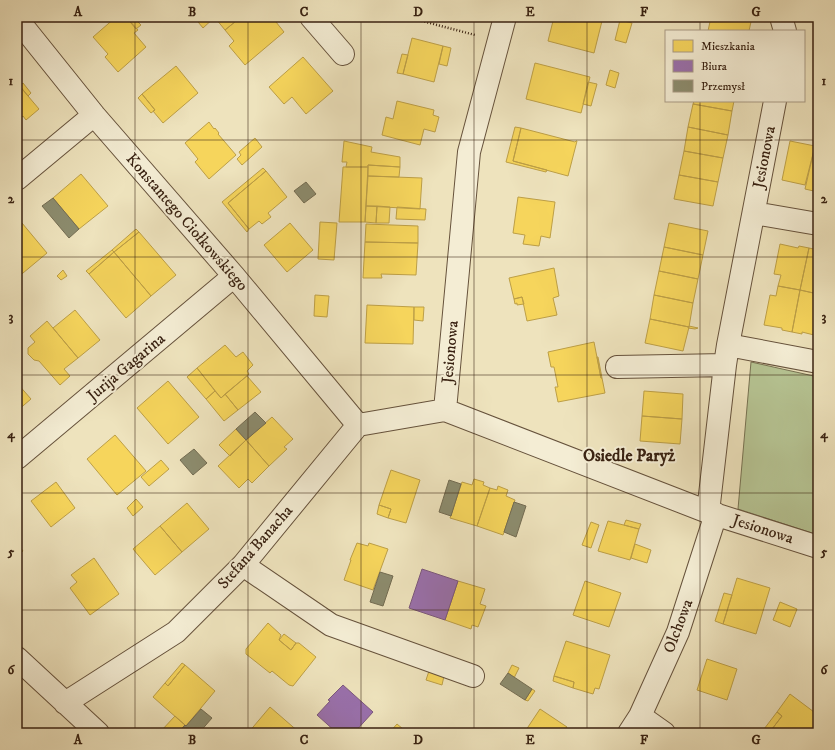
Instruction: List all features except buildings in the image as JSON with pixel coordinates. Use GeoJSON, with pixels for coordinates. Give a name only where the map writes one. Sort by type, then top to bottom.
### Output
{"type":"FeatureCollection","features":[{"type":"Feature","properties":{"kind":"street"},"geometry":{"type":"LineString","coordinates":[[312,17],[343,54]]}},
{"type":"Feature","properties":{"kind":"street","name":"Jesionowa"},"geometry":{"type":"LineString","coordinates":[[505,17],[469,152],[445,410],[712,513],[818,547]]}},
{"type":"Feature","properties":{"kind":"street"},"geometry":{"type":"LineString","coordinates":[[782,17],[785,30]]}},
{"type":"Feature","properties":{"kind":"street","name":"Konstantego Ciołkowskiego"},"geometry":{"type":"LineString","coordinates":[[17,19],[94,114],[234,276],[358,425]]}},
{"type":"Feature","properties":{"kind":"street","name":"Jesionowa"},"geometry":{"type":"LineString","coordinates":[[712,513],[726,355],[775,102]]}},
{"type":"Feature","properties":{"kind":"street"},"geometry":{"type":"LineString","coordinates":[[17,178],[94,114]]}},
{"type":"Feature","properties":{"kind":"street"},"geometry":{"type":"LineString","coordinates":[[754,213],[818,224]]}},
{"type":"Feature","properties":{"kind":"street","name":"Jurija Gagarina"},"geometry":{"type":"LineString","coordinates":[[17,458],[234,276]]}},
{"type":"Feature","properties":{"kind":"street"},"geometry":{"type":"LineString","coordinates":[[617,367],[726,355],[818,362]]}},
{"type":"Feature","properties":{"kind":"street"},"geometry":{"type":"LineString","coordinates":[[358,425],[445,410]]}},
{"type":"Feature","properties":{"kind":"street","name":"Stefana Banacha"},"geometry":{"type":"LineString","coordinates":[[65,703],[176,632],[243,565],[358,425]]}},
{"type":"Feature","properties":{"kind":"street","name":"Olchowa"},"geometry":{"type":"LineString","coordinates":[[634,725],[678,632],[712,513]]}},
{"type":"Feature","properties":{"kind":"street"},"geometry":{"type":"LineString","coordinates":[[243,565],[331,625],[472,676]]}},
{"type":"Feature","properties":{"kind":"street"},"geometry":{"type":"LineString","coordinates":[[17,658],[98,733]]}},
{"type":"Feature","properties":{"kind":"street"},"geometry":{"type":"LineString","coordinates":[[634,725],[664,733]]}},
{"type":"Feature","properties":{"kind":"path"},"geometry":{"type":"LineString","coordinates":[[406,17],[499,41]]}},
{"type":"Feature","properties":{"kind":"green space"},"geometry":{"type":"Polygon","coordinates":[[[751,362],[818,377],[818,535],[738,509],[751,362]]]}},
{"type":"Feature","properties":{"kind":"district","name":"Osiedle Paryż"},"geometry":{"type":"Point","coordinates":[629,456]}}]}
